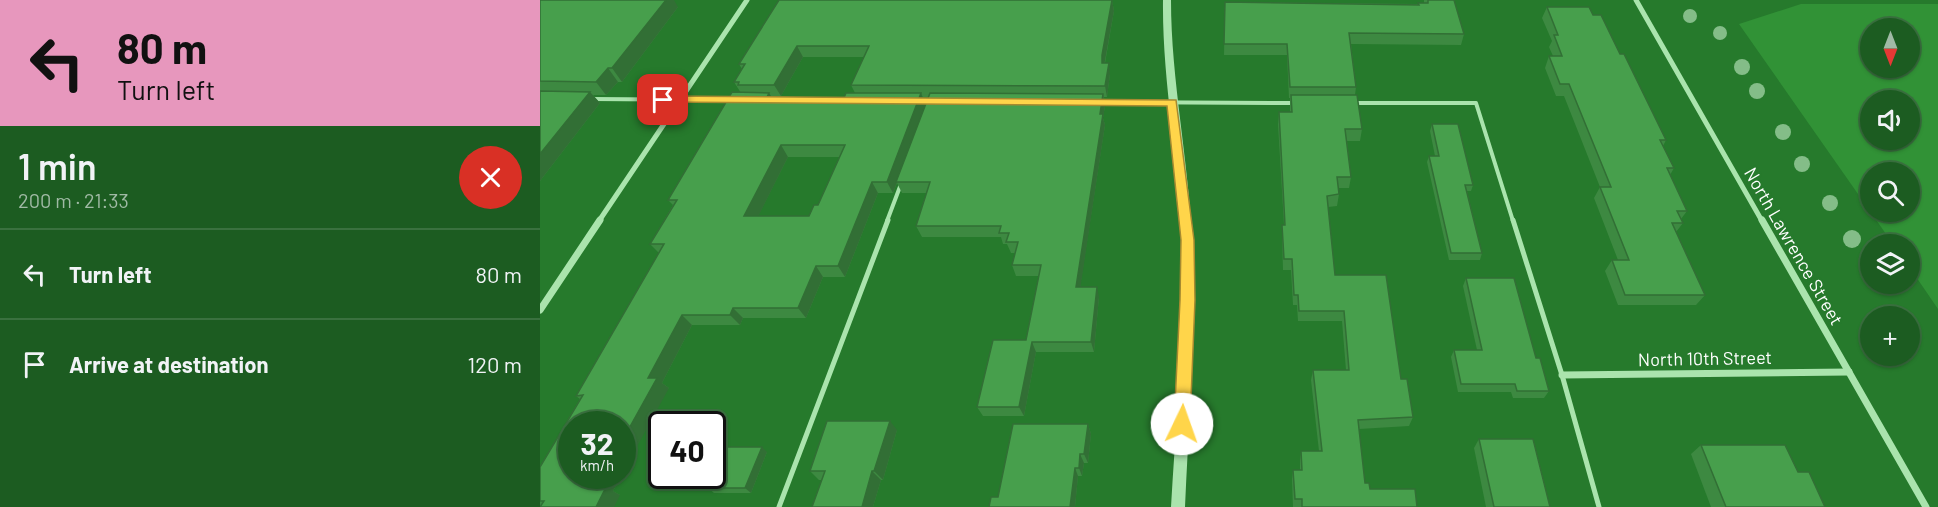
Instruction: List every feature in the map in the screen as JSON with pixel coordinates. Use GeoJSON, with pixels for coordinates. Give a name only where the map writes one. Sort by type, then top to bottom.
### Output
{"type":"FeatureCollection","features":[{"type":"Feature","properties":{"kind":"street"},"geometry":{"type":"LineString","coordinates":[[540,310],[747,0]]}},
{"type":"Feature","properties":{"kind":"street"},"geometry":{"type":"LineString","coordinates":[[1167,0],[1172,103],[1187,240],[1188,300],[1178,507]]}},
{"type":"Feature","properties":{"kind":"street","name":"North Lawrence Street"},"geometry":{"type":"LineString","coordinates":[[1636,0],[1926,507]]}},
{"type":"Feature","properties":{"kind":"street","name":"North 10th Street"},"geometry":{"type":"LineString","coordinates":[[1562,375],[1849,372]]}},
{"type":"Feature","properties":{"kind":"lane"},"geometry":{"type":"LineString","coordinates":[[585,99],[740,100]]}},
{"type":"Feature","properties":{"kind":"lane"},"geometry":{"type":"LineString","coordinates":[[776,100],[800,100]]}},
{"type":"Feature","properties":{"kind":"lane"},"geometry":{"type":"LineString","coordinates":[[1092,102],[1300,103]]}},
{"type":"Feature","properties":{"kind":"lane"},"geometry":{"type":"LineString","coordinates":[[1347,103],[1476,103],[1562,375],[1599,507]]}},
{"type":"Feature","properties":{"kind":"lane"},"geometry":{"type":"LineString","coordinates":[[779,507],[903,178]]}},
{"type":"Feature","properties":{"kind":"green space"},"geometry":{"type":"Polygon","coordinates":[[[1801,4],[1938,4],[1938,309],[1920,283],[1920,234],[1886,234],[1878,222],[1920,222],[1920,162],[1860,162],[1860,197],[1739,24],[1801,4]]]}},
{"type":"Feature","properties":{"kind":"building"},"geometry":{"type":"Polygon","coordinates":[[[540,0],[666,0],[612,68],[608,68],[596,82],[540,81],[540,0]]]}},
{"type":"Feature","properties":{"kind":"building"},"geometry":{"type":"Polygon","coordinates":[[[779,0],[1112,0],[1102,55],[1102,63],[1109,63],[1105,86],[851,85],[869,46],[797,46],[774,85],[738,85],[739,82],[734,82],[745,64],[739,64],[779,0]]]}},
{"type":"Feature","properties":{"kind":"building"},"geometry":{"type":"Polygon","coordinates":[[[1428,0],[1454,0],[1464,34],[1349,33],[1356,87],[1290,87],[1287,44],[1224,44],[1225,2],[1419,5],[1418,3],[1428,3],[1428,0]]]}},
{"type":"Feature","properties":{"kind":"building"},"geometry":{"type":"Polygon","coordinates":[[[1547,7],[1589,7],[1593,15],[1601,15],[1620,54],[1624,54],[1666,140],[1660,140],[1674,168],[1667,168],[1687,211],[1677,211],[1683,223],[1672,223],[1705,295],[1625,295],[1612,260],[1629,260],[1600,187],[1611,187],[1569,84],[1560,84],[1549,56],[1562,56],[1554,35],[1558,35],[1547,7]]]}},
{"type":"Feature","properties":{"kind":"building"},"geometry":{"type":"Polygon","coordinates":[[[540,91],[590,92],[540,154],[540,91]]]}},
{"type":"Feature","properties":{"kind":"building"},"geometry":{"type":"Polygon","coordinates":[[[732,92],[769,93],[766,99],[781,100],[843,100],[846,93],[921,93],[887,182],[872,182],[838,266],[816,266],[798,308],[733,308],[730,315],[682,315],[648,378],[657,378],[636,416],[636,411],[573,411],[583,395],[576,396],[664,244],[650,244],[677,200],[668,200],[732,92]],[[781,145],[744,216],[809,216],[814,205],[818,205],[845,145],[781,145]]]}},
{"type":"Feature","properties":{"kind":"building"},"geometry":{"type":"Polygon","coordinates":[[[930,93],[1103,94],[1100,114],[1103,114],[1076,287],[1097,287],[1091,342],[1032,342],[1019,407],[977,407],[993,340],[1026,340],[1041,265],[1012,265],[1018,242],[1006,242],[1009,233],[999,233],[1001,226],[916,226],[930,182],[896,182],[930,93]]]}},
{"type":"Feature","properties":{"kind":"building"},"geometry":{"type":"Polygon","coordinates":[[[1291,95],[1357,95],[1362,129],[1345,129],[1351,177],[1337,177],[1339,194],[1327,196],[1335,275],[1386,275],[1401,379],[1407,379],[1413,417],[1358,420],[1365,483],[1369,483],[1370,489],[1415,489],[1417,507],[1302,507],[1302,499],[1295,499],[1293,470],[1302,470],[1301,451],[1322,451],[1313,370],[1349,370],[1344,311],[1299,311],[1298,295],[1294,295],[1292,259],[1284,259],[1282,225],[1285,225],[1279,112],[1292,112],[1291,95]]]}},
{"type":"Feature","properties":{"kind":"building"},"geometry":{"type":"Polygon","coordinates":[[[1432,124],[1458,124],[1473,185],[1465,185],[1482,253],[1451,253],[1429,156],[1439,156],[1432,124]]]}},
{"type":"Feature","properties":{"kind":"building"},"geometry":{"type":"Polygon","coordinates":[[[1466,278],[1514,278],[1536,358],[1540,358],[1549,391],[1517,391],[1515,384],[1461,384],[1454,350],[1482,350],[1466,278]]]}},
{"type":"Feature","properties":{"kind":"building"},"geometry":{"type":"Polygon","coordinates":[[[827,421],[890,421],[862,507],[812,507],[825,471],[810,471],[827,421]]]}},
{"type":"Feature","properties":{"kind":"building"},"geometry":{"type":"Polygon","coordinates":[[[1013,424],[1088,424],[1084,454],[1080,454],[1079,468],[1075,468],[1070,507],[989,507],[991,497],[998,497],[1013,424]]]}},
{"type":"Feature","properties":{"kind":"building"},"geometry":{"type":"Polygon","coordinates":[[[558,437],[558,489],[605,489],[596,507],[540,507],[544,501],[540,501],[540,467],[558,437]]]}},
{"type":"Feature","properties":{"kind":"building"},"geometry":{"type":"Polygon","coordinates":[[[1479,439],[1533,439],[1550,507],[1494,507],[1479,439]]]}},
{"type":"Feature","properties":{"kind":"building"},"geometry":{"type":"Polygon","coordinates":[[[1701,445],[1785,445],[1798,472],[1809,472],[1825,507],[1726,507],[1701,445]]]}},
{"type":"Feature","properties":{"kind":"building"},"geometry":{"type":"Polygon","coordinates":[[[726,447],[762,447],[745,488],[726,488],[726,447]]]}},
{"type":"Feature","properties":{"kind":"route"},"geometry":{"type":"LineString","coordinates":[[663,100],[1172,103],[1187,240],[1188,300],[1182,424]]}}]}
